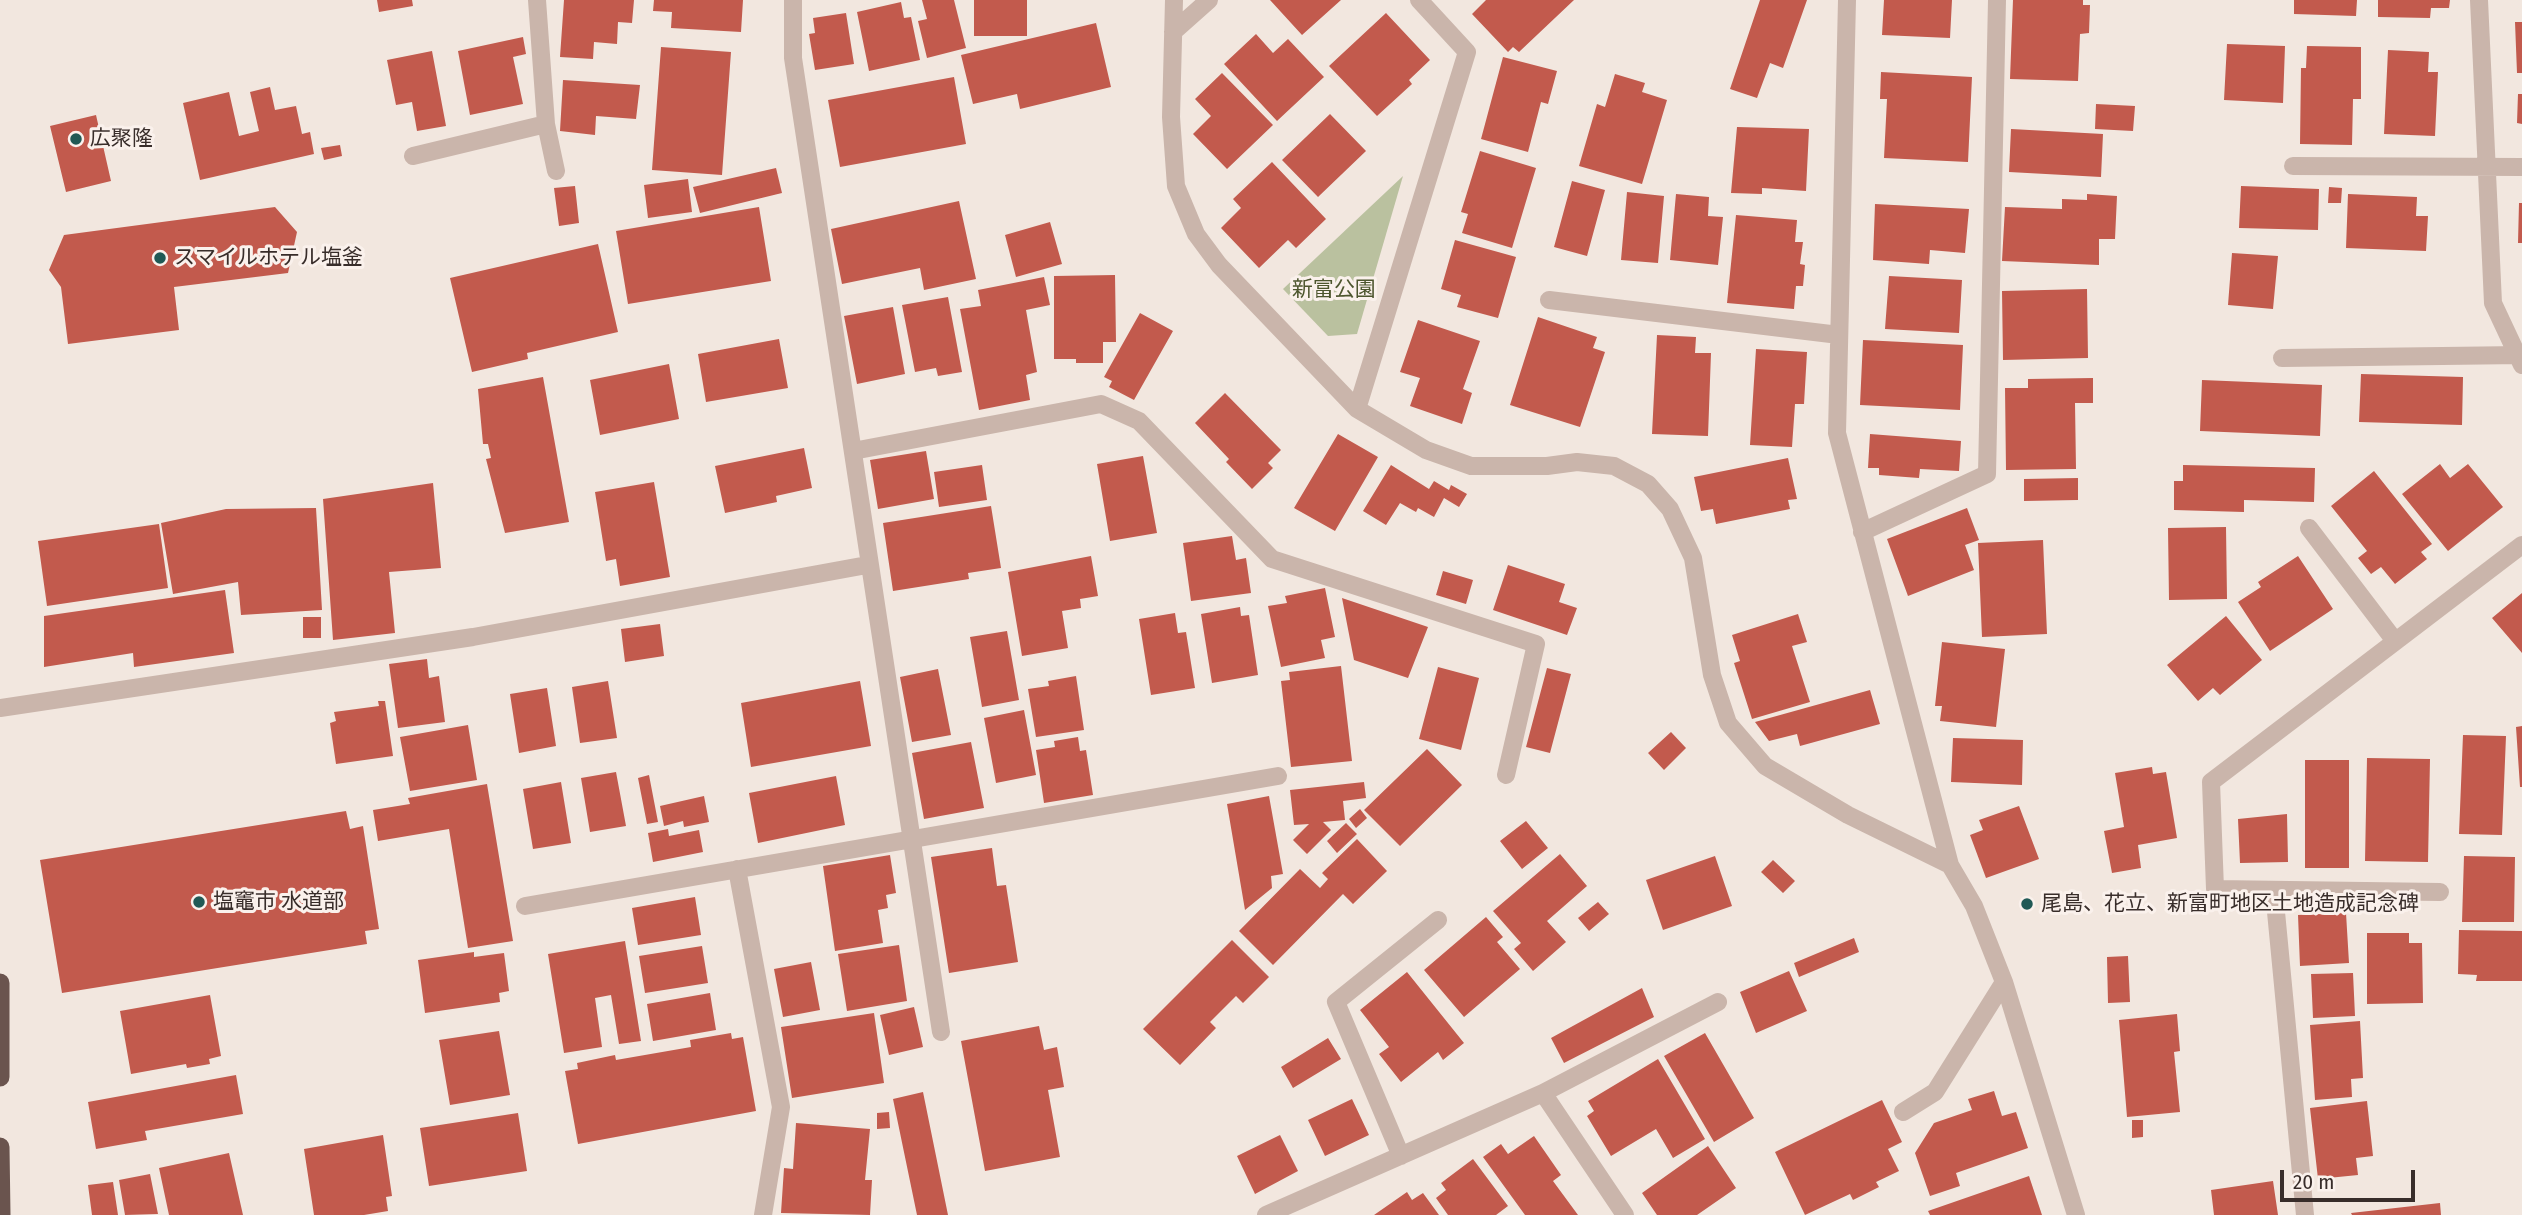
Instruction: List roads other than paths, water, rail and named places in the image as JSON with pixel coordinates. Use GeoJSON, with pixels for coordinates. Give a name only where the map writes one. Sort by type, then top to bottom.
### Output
{"type":"FeatureCollection","features":[{"type":"Feature","properties":{"kind":"highway"},"geometry":{"type":"LineString","coordinates":[[0,983],[0,1077]]}},
{"type":"Feature","properties":{"kind":"highway"},"geometry":{"type":"LineString","coordinates":[[0,1147],[1,1215]]}},
{"type":"Feature","properties":{"kind":"street"},"geometry":{"type":"LineString","coordinates":[[537,0],[545,124],[556,171]]}},
{"type":"Feature","properties":{"kind":"street"},"geometry":{"type":"LineString","coordinates":[[1174,0],[1171,117],[1176,186],[1196,234],[1219,265],[1357,409],[1426,450],[1471,466],[1547,466],[1577,461],[1614,466],[1648,484],[1670,509],[1693,558],[1712,675],[1728,723],[1765,766],[1847,815],[1950,865]]}},
{"type":"Feature","properties":{"kind":"street"},"geometry":{"type":"LineString","coordinates":[[1173,32],[1209,0]]}},
{"type":"Feature","properties":{"kind":"street"},"geometry":{"type":"LineString","coordinates":[[1357,409],[1467,52],[1419,0]]}},
{"type":"Feature","properties":{"kind":"street"},"geometry":{"type":"LineString","coordinates":[[1847,0],[1836,433],[1950,865],[1974,906],[2004,982],[2076,1215]]}},
{"type":"Feature","properties":{"kind":"street"},"geometry":{"type":"LineString","coordinates":[[1862,532],[1987,474],[1997,0]]}},
{"type":"Feature","properties":{"kind":"street"},"geometry":{"type":"LineString","coordinates":[[2282,358],[2521,358],[2493,303],[2479,0]]}},
{"type":"Feature","properties":{"kind":"street"},"geometry":{"type":"LineString","coordinates":[[797,1],[793,58],[853,451],[867,565],[941,1032]]}},
{"type":"Feature","properties":{"kind":"street"},"geometry":{"type":"LineString","coordinates":[[413,156],[545,124]]}},
{"type":"Feature","properties":{"kind":"street"},"geometry":{"type":"LineString","coordinates":[[2293,166],[2522,167]]}},
{"type":"Feature","properties":{"kind":"street"},"geometry":{"type":"LineString","coordinates":[[1549,300],[1839,335]]}},
{"type":"Feature","properties":{"kind":"street"},"geometry":{"type":"LineString","coordinates":[[853,451],[1101,404],[1139,421],[1272,559],[1536,644],[1506,775]]}},
{"type":"Feature","properties":{"kind":"street"},"geometry":{"type":"LineString","coordinates":[[2309,528],[2395,641]]}},
{"type":"Feature","properties":{"kind":"street"},"geometry":{"type":"LineString","coordinates":[[2440,892],[2215,889],[2211,782],[2522,545]]}},
{"type":"Feature","properties":{"kind":"street"},"geometry":{"type":"LineString","coordinates":[[0,708],[472,637],[867,565]]}},
{"type":"Feature","properties":{"kind":"street"},"geometry":{"type":"LineString","coordinates":[[525,906],[1278,776]]}},
{"type":"Feature","properties":{"kind":"street"},"geometry":{"type":"LineString","coordinates":[[737,869],[781,1107],[762,1215]]}},
{"type":"Feature","properties":{"kind":"street"},"geometry":{"type":"LineString","coordinates":[[2274,891],[2305,1215]]}},
{"type":"Feature","properties":{"kind":"street"},"geometry":{"type":"LineString","coordinates":[[1401,1156],[1336,1002],[1438,920]]}},
{"type":"Feature","properties":{"kind":"street"},"geometry":{"type":"LineString","coordinates":[[1903,1112],[1936,1092],[2004,982]]}},
{"type":"Feature","properties":{"kind":"street"},"geometry":{"type":"LineString","coordinates":[[1266,1215],[1309,1208],[1401,1156],[1543,1093],[1718,1002]]}},
{"type":"Feature","properties":{"kind":"street"},"geometry":{"type":"LineString","coordinates":[[1543,1093],[1625,1215]]}},
{"type":"Feature","properties":{"kind":"place","name":"広聚隆"},"geometry":{"type":"Point","coordinates":[76,139]}},
{"type":"Feature","properties":{"kind":"place","name":"スマイルホテル塩釜"},"geometry":{"type":"Point","coordinates":[160,258]}},
{"type":"Feature","properties":{"kind":"place","name":"塩竈市 水道部"},"geometry":{"type":"Point","coordinates":[199,902]}},
{"type":"Feature","properties":{"kind":"place","name":"尾島、花立、新富町地区土地造成記念碑"},"geometry":{"type":"Point","coordinates":[2027,904]}},
{"type":"Feature","properties":{"kind":"park label","name":"新富公園"},"geometry":{"type":"Point","coordinates":[1334,290]}}]}
